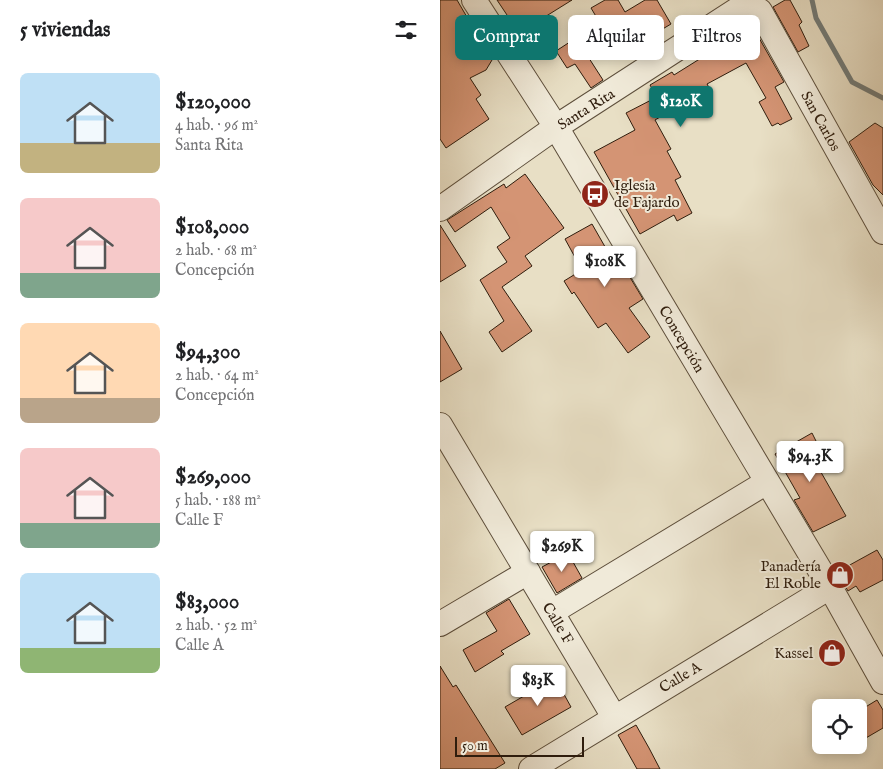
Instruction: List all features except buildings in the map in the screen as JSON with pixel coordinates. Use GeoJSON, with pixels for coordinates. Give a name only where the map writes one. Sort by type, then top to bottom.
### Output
{"type":"FeatureCollection","features":[{"type":"Feature","properties":{"kind":"street","name":"Concepción"},"geometry":{"type":"LineString","coordinates":[[474,0],[556,128],[830,587],[883,682]]}},
{"type":"Feature","properties":{"kind":"street","name":"Santa Rita"},"geometry":{"type":"LineString","coordinates":[[440,209],[556,128],[743,6],[752,6],[760,11]]}},
{"type":"Feature","properties":{"kind":"street","name":"San Carlos"},"geometry":{"type":"LineString","coordinates":[[760,11],[883,232]]}},
{"type":"Feature","properties":{"kind":"street","name":"Calle F"},"geometry":{"type":"LineString","coordinates":[[440,425],[614,717]]}},
{"type":"Feature","properties":{"kind":"street"},"geometry":{"type":"LineString","coordinates":[[552,612],[767,482]]}},
{"type":"Feature","properties":{"kind":"street"},"geometry":{"type":"LineString","coordinates":[[440,624],[528,572]]}},
{"type":"Feature","properties":{"kind":"street","name":"Calle A"},"geometry":{"type":"LineString","coordinates":[[531,769],[830,587]]}},
{"type":"Feature","properties":{"kind":"waterway"},"geometry":{"type":"LineString","coordinates":[[812,0],[816,18],[852,82],[883,98]]}},
{"type":"Feature","properties":{"kind":"place","name":"Iglesia de Fajardo"},"geometry":{"type":"Point","coordinates":[595,194]}},
{"type":"Feature","properties":{"kind":"place","name":"Panadería El Roble"},"geometry":{"type":"Point","coordinates":[840,575]}},
{"type":"Feature","properties":{"kind":"place","name":"Kassel"},"geometry":{"type":"Point","coordinates":[832,653]}}]}
